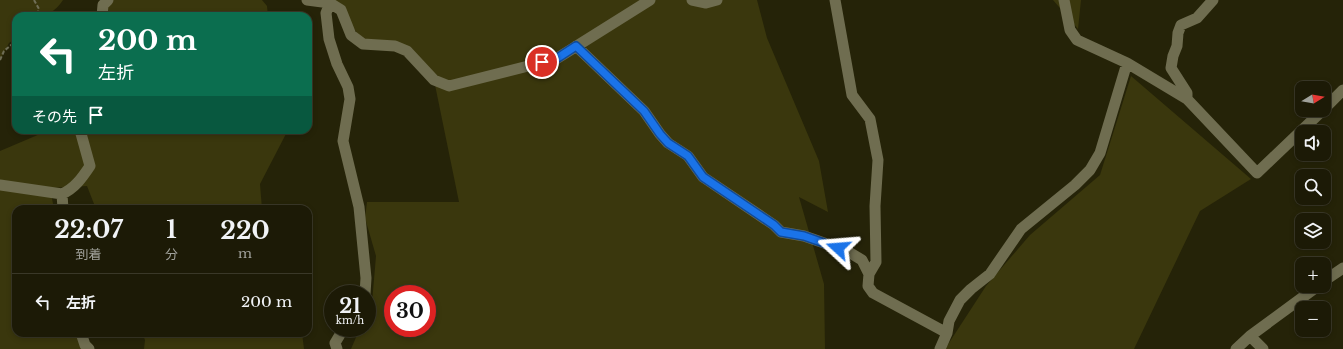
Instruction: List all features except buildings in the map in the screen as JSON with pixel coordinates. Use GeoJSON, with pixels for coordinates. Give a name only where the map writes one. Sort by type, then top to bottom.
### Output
{"type":"FeatureCollection","features":[{"type":"Feature","properties":{"kind":"street"},"geometry":{"type":"LineString","coordinates":[[102,12],[103,5],[108,0]]}},
{"type":"Feature","properties":{"kind":"street"},"geometry":{"type":"LineString","coordinates":[[307,0],[330,3],[341,10],[351,35],[363,44],[395,46],[407,51],[434,80],[449,86],[556,59],[650,0]]}},
{"type":"Feature","properties":{"kind":"street"},"geometry":{"type":"LineString","coordinates":[[692,0],[706,3],[717,0]]}},
{"type":"Feature","properties":{"kind":"street"},"geometry":{"type":"LineString","coordinates":[[835,0],[852,95],[870,119],[878,160],[876,262],[869,274],[868,286],[873,293],[947,332]]}},
{"type":"Feature","properties":{"kind":"street"},"geometry":{"type":"LineString","coordinates":[[1064,0],[1070,30],[1077,40],[1126,63],[1187,99],[1257,173],[1315,117]]}},
{"type":"Feature","properties":{"kind":"street"},"geometry":{"type":"LineString","coordinates":[[1187,99],[1187,92],[1171,68],[1173,56],[1177,46],[1178,33],[1181,25],[1197,18],[1213,0]]}},
{"type":"Feature","properties":{"kind":"street"},"geometry":{"type":"LineString","coordinates":[[330,3],[326,13],[329,39],[337,64],[348,87],[350,99],[343,142],[359,207],[366,285]]}},
{"type":"Feature","properties":{"kind":"street"},"geometry":{"type":"LineString","coordinates":[[576,46],[644,111],[668,143],[688,156],[703,177],[774,225],[781,232],[804,236],[847,251],[862,260],[869,274]]}},
{"type":"Feature","properties":{"kind":"street"},"geometry":{"type":"LineString","coordinates":[[940,349],[947,332],[949,321],[960,300],[990,274],[1021,229],[1075,185],[1090,170],[1100,153],[1126,63]]}},
{"type":"Feature","properties":{"kind":"street"},"geometry":{"type":"LineString","coordinates":[[1331,101],[1343,90]]}},
{"type":"Feature","properties":{"kind":"street"},"geometry":{"type":"LineString","coordinates":[[0,185],[62,194],[68,191],[82,180],[90,166],[81,134]]}},
{"type":"Feature","properties":{"kind":"street"},"geometry":{"type":"LineString","coordinates":[[62,194],[63,205]]}},
{"type":"Feature","properties":{"kind":"street"},"geometry":{"type":"LineString","coordinates":[[1331,276],[1343,268]]}},
{"type":"Feature","properties":{"kind":"street"},"geometry":{"type":"LineString","coordinates":[[1236,349],[1250,336],[1308,293]]}},
{"type":"Feature","properties":{"kind":"street"},"geometry":{"type":"LineString","coordinates":[[1250,336],[1263,349]]}},
{"type":"Feature","properties":{"kind":"street"},"geometry":{"type":"LineString","coordinates":[[82,337],[85,345],[89,349]]}},
{"type":"Feature","properties":{"kind":"street"},"geometry":{"type":"LineString","coordinates":[[337,349],[335,342],[338,337]]}},
{"type":"Feature","properties":{"kind":"path"},"geometry":{"type":"LineString","coordinates":[[34,0],[39,9],[38,12]]}},
{"type":"Feature","properties":{"kind":"path"},"geometry":{"type":"LineString","coordinates":[[0,60],[4,51],[12,44]]}},
{"type":"Feature","properties":{"kind":"shaded area"},"geometry":{"type":"Polygon","coordinates":[[[0,0],[63,0],[51,12],[12,12],[12,41],[9,43],[0,60],[0,0]]]}},
{"type":"Feature","properties":{"kind":"shaded area"},"geometry":{"type":"Polygon","coordinates":[[[108,0],[262,0],[267,6],[268,12],[98,12],[108,0]]]}},
{"type":"Feature","properties":{"kind":"shaded area"},"geometry":{"type":"Polygon","coordinates":[[[303,0],[757,0],[767,38],[819,161],[828,212],[799,197],[824,284],[825,349],[351,349],[356,337],[376,337],[376,285],[374,285],[376,256],[365,218],[367,202],[459,202],[434,80],[407,51],[367,45],[341,10],[303,0]]]}},
{"type":"Feature","properties":{"kind":"shaded area"},"geometry":{"type":"Polygon","coordinates":[[[1053,0],[1081,0],[1078,29],[1053,0]]]}},
{"type":"Feature","properties":{"kind":"shaded area"},"geometry":{"type":"Polygon","coordinates":[[[1131,76],[1251,179],[1200,211],[1134,349],[945,349],[986,286],[1030,235],[1100,175],[1131,76]]]}},
{"type":"Feature","properties":{"kind":"shaded area"},"geometry":{"type":"Polygon","coordinates":[[[40,134],[286,134],[260,184],[262,205],[94,205],[87,186],[50,188],[53,205],[12,205],[12,337],[78,337],[86,349],[0,349],[0,151],[40,134]]]}},
{"type":"Feature","properties":{"kind":"shaded area"},"geometry":{"type":"Polygon","coordinates":[[[144,337],[302,337],[304,349],[144,349],[145,340],[144,337]]]}},
{"type":"Feature","properties":{"kind":"route"},"geometry":{"type":"LineString","coordinates":[[542,62],[556,59],[576,46],[644,111],[668,143],[688,156],[703,177],[774,225],[781,232],[804,236],[838,248]]}}]}
